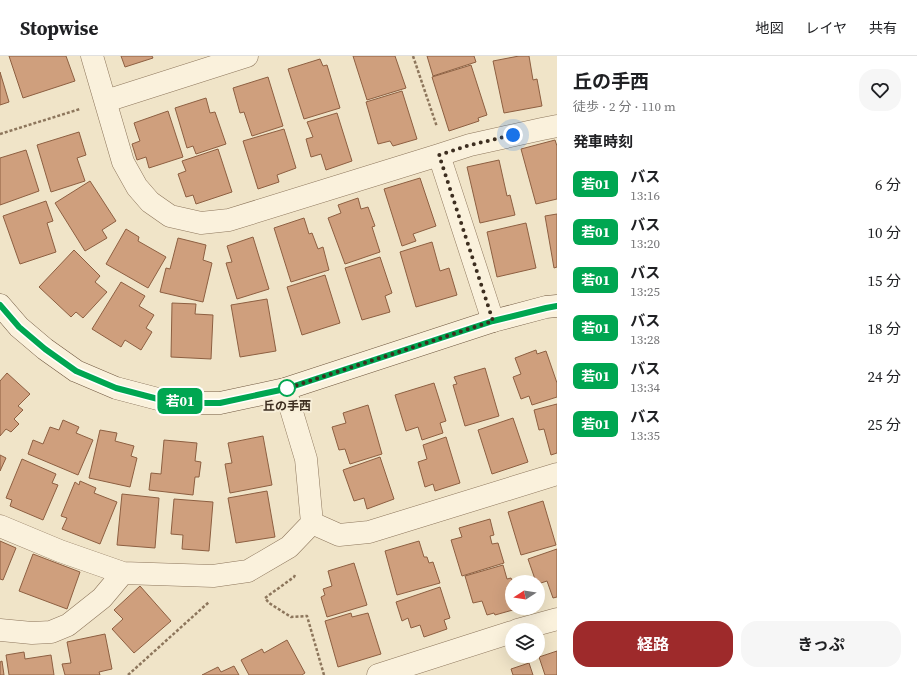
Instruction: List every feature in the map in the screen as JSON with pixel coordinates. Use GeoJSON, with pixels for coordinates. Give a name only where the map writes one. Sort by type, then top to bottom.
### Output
{"type":"FeatureCollection","features":[{"type":"Feature","properties":{"kind":"street"},"geometry":{"type":"LineString","coordinates":[[92,56],[123,162],[137,187],[150,202],[170,216],[201,223],[229,220],[470,145],[557,126]]}},
{"type":"Feature","properties":{"kind":"street"},"geometry":{"type":"LineString","coordinates":[[106,101],[247,56]]}},
{"type":"Feature","properties":{"kind":"street"},"geometry":{"type":"LineString","coordinates":[[442,154],[493,321]]}},
{"type":"Feature","properties":{"kind":"street"},"geometry":{"type":"LineString","coordinates":[[0,305],[19,327],[45,349],[76,371],[116,388],[158,399],[189,403],[220,403],[285,389],[493,321],[557,306]]}},
{"type":"Feature","properties":{"kind":"street"},"geometry":{"type":"LineString","coordinates":[[0,526],[60,551],[123,574],[213,576],[248,571],[289,547],[312,523],[306,459],[285,389]]}},
{"type":"Feature","properties":{"kind":"street"},"geometry":{"type":"LineString","coordinates":[[312,523],[339,535],[369,532],[557,474]]}},
{"type":"Feature","properties":{"kind":"street"},"geometry":{"type":"LineString","coordinates":[[0,630],[32,633],[50,632],[68,625],[102,598],[123,574]]}},
{"type":"Feature","properties":{"kind":"street"},"geometry":{"type":"LineString","coordinates":[[542,623],[557,619]]}},
{"type":"Feature","properties":{"kind":"street"},"geometry":{"type":"LineString","coordinates":[[378,675],[505,634]]}},
{"type":"Feature","properties":{"kind":"path"},"geometry":{"type":"LineString","coordinates":[[413,56],[442,154]]}},
{"type":"Feature","properties":{"kind":"path"},"geometry":{"type":"LineString","coordinates":[[0,134],[106,101]]}},
{"type":"Feature","properties":{"kind":"path"},"geometry":{"type":"LineString","coordinates":[[294,577],[265,598],[269,603],[291,617],[307,616],[324,675]]}},
{"type":"Feature","properties":{"kind":"path"},"geometry":{"type":"LineString","coordinates":[[128,675],[214,598]]}},
{"type":"Feature","properties":{"kind":"building"},"geometry":{"type":"Polygon","coordinates":[[[9,56],[66,56],[75,81],[23,98],[9,56]]]}},
{"type":"Feature","properties":{"kind":"building"},"geometry":{"type":"Polygon","coordinates":[[[121,56],[152,56],[153,58],[125,67],[121,56]]]}},
{"type":"Feature","properties":{"kind":"building"},"geometry":{"type":"Polygon","coordinates":[[[353,56],[395,56],[406,88],[367,100],[353,56]]]}},
{"type":"Feature","properties":{"kind":"building"},"geometry":{"type":"Polygon","coordinates":[[[427,56],[474,56],[476,62],[433,76],[427,56]]]}},
{"type":"Feature","properties":{"kind":"building"},"geometry":{"type":"Polygon","coordinates":[[[519,56],[529,56],[533,80],[537,79],[542,106],[504,113],[493,61],[519,56]]]}},
{"type":"Feature","properties":{"kind":"building"},"geometry":{"type":"Polygon","coordinates":[[[320,59],[323,66],[327,65],[340,108],[304,119],[288,69],[320,59]]]}},
{"type":"Feature","properties":{"kind":"building"},"geometry":{"type":"Polygon","coordinates":[[[471,65],[487,115],[478,118],[479,121],[449,131],[432,77],[471,65]]]}},
{"type":"Feature","properties":{"kind":"building"},"geometry":{"type":"Polygon","coordinates":[[[0,72],[9,102],[0,105],[0,72]]]}},
{"type":"Feature","properties":{"kind":"building"},"geometry":{"type":"Polygon","coordinates":[[[268,77],[283,126],[252,136],[244,112],[240,113],[233,88],[268,77]]]}},
{"type":"Feature","properties":{"kind":"building"},"geometry":{"type":"Polygon","coordinates":[[[402,91],[417,139],[393,146],[390,141],[378,144],[366,102],[402,91]]]}},
{"type":"Feature","properties":{"kind":"building"},"geometry":{"type":"Polygon","coordinates":[[[206,98],[210,113],[215,112],[226,144],[196,154],[193,146],[187,148],[175,108],[206,98]]]}},
{"type":"Feature","properties":{"kind":"building"},"geometry":{"type":"Polygon","coordinates":[[[168,111],[183,157],[149,168],[146,157],[137,160],[132,144],[140,141],[134,123],[168,111]]]}},
{"type":"Feature","properties":{"kind":"building"},"geometry":{"type":"Polygon","coordinates":[[[337,113],[352,161],[326,170],[321,154],[311,157],[306,139],[313,137],[307,122],[337,113]]]}},
{"type":"Feature","properties":{"kind":"building"},"geometry":{"type":"Polygon","coordinates":[[[284,129],[296,168],[277,175],[279,182],[258,189],[243,141],[284,129]]]}},
{"type":"Feature","properties":{"kind":"building"},"geometry":{"type":"Polygon","coordinates":[[[79,132],[86,155],[77,158],[85,181],[51,192],[37,145],[79,132]]]}},
{"type":"Feature","properties":{"kind":"building"},"geometry":{"type":"Polygon","coordinates":[[[555,140],[557,146],[557,199],[536,204],[521,149],[555,140]]]}},
{"type":"Feature","properties":{"kind":"building"},"geometry":{"type":"Polygon","coordinates":[[[218,149],[232,192],[196,204],[193,195],[186,197],[178,174],[186,171],[182,161],[218,149]]]}},
{"type":"Feature","properties":{"kind":"building"},"geometry":{"type":"Polygon","coordinates":[[[26,150],[39,191],[0,205],[0,158],[26,150]]]}},
{"type":"Feature","properties":{"kind":"building"},"geometry":{"type":"Polygon","coordinates":[[[499,160],[507,196],[510,195],[515,215],[480,223],[467,167],[499,160]]]}},
{"type":"Feature","properties":{"kind":"building"},"geometry":{"type":"Polygon","coordinates":[[[420,178],[436,226],[413,234],[416,241],[402,246],[384,189],[420,178]]]}},
{"type":"Feature","properties":{"kind":"building"},"geometry":{"type":"Polygon","coordinates":[[[90,181],[116,221],[102,230],[107,238],[85,251],[55,203],[90,181]]]}},
{"type":"Feature","properties":{"kind":"building"},"geometry":{"type":"Polygon","coordinates":[[[358,198],[361,209],[368,207],[375,226],[372,227],[380,252],[345,264],[328,218],[341,213],[338,205],[358,198]]]}},
{"type":"Feature","properties":{"kind":"building"},"geometry":{"type":"Polygon","coordinates":[[[46,201],[53,221],[47,223],[56,252],[20,264],[3,216],[46,201]]]}},
{"type":"Feature","properties":{"kind":"building"},"geometry":{"type":"Polygon","coordinates":[[[557,214],[557,267],[554,268],[545,216],[557,214]]]}},
{"type":"Feature","properties":{"kind":"building"},"geometry":{"type":"Polygon","coordinates":[[[304,218],[309,234],[312,233],[318,249],[323,247],[329,270],[291,282],[274,228],[304,218]]]}},
{"type":"Feature","properties":{"kind":"building"},"geometry":{"type":"Polygon","coordinates":[[[526,223],[536,268],[497,277],[487,232],[526,223]]]}},
{"type":"Feature","properties":{"kind":"building"},"geometry":{"type":"Polygon","coordinates":[[[126,229],[139,237],[138,241],[166,257],[148,288],[106,264],[126,229]]]}},
{"type":"Feature","properties":{"kind":"building"},"geometry":{"type":"Polygon","coordinates":[[[253,237],[269,289],[237,299],[226,263],[232,262],[227,246],[253,237]]]}},
{"type":"Feature","properties":{"kind":"building"},"geometry":{"type":"Polygon","coordinates":[[[178,238],[206,245],[203,260],[212,263],[203,302],[160,292],[166,268],[170,269],[178,238]]]}},
{"type":"Feature","properties":{"kind":"building"},"geometry":{"type":"Polygon","coordinates":[[[432,242],[440,271],[449,268],[457,295],[416,307],[400,252],[432,242]]]}},
{"type":"Feature","properties":{"kind":"building"},"geometry":{"type":"Polygon","coordinates":[[[74,250],[100,276],[95,282],[107,292],[83,318],[76,312],[71,317],[39,287],[74,250]]]}},
{"type":"Feature","properties":{"kind":"building"},"geometry":{"type":"Polygon","coordinates":[[[380,257],[392,293],[385,296],[390,312],[362,320],[345,268],[380,257]]]}},
{"type":"Feature","properties":{"kind":"building"},"geometry":{"type":"Polygon","coordinates":[[[325,275],[340,323],[302,335],[287,287],[325,275]]]}},
{"type":"Feature","properties":{"kind":"building"},"geometry":{"type":"Polygon","coordinates":[[[121,282],[145,296],[139,306],[154,315],[146,328],[152,332],[141,350],[125,340],[121,347],[92,329],[121,282]]]}},
{"type":"Feature","properties":{"kind":"building"},"geometry":{"type":"Polygon","coordinates":[[[267,299],[276,351],[240,357],[231,305],[267,299]]]}},
{"type":"Feature","properties":{"kind":"building"},"geometry":{"type":"Polygon","coordinates":[[[172,303],[196,304],[195,314],[213,315],[211,359],[171,357],[172,303]]]}},
{"type":"Feature","properties":{"kind":"building"},"geometry":{"type":"Polygon","coordinates":[[[536,350],[537,354],[546,351],[557,383],[557,397],[532,405],[529,396],[521,399],[513,377],[521,374],[515,358],[536,350]]]}},
{"type":"Feature","properties":{"kind":"building"},"geometry":{"type":"Polygon","coordinates":[[[485,368],[499,416],[465,426],[453,385],[457,384],[454,377],[485,368]]]}},
{"type":"Feature","properties":{"kind":"building"},"geometry":{"type":"Polygon","coordinates":[[[7,373],[30,394],[18,406],[23,410],[14,419],[19,424],[11,432],[6,429],[0,436],[0,381],[7,373]]]}},
{"type":"Feature","properties":{"kind":"building"},"geometry":{"type":"Polygon","coordinates":[[[434,383],[446,421],[440,423],[443,433],[422,440],[418,427],[406,431],[395,395],[434,383]]]}},
{"type":"Feature","properties":{"kind":"building"},"geometry":{"type":"Polygon","coordinates":[[[557,404],[557,453],[551,455],[544,429],[539,430],[534,410],[557,404]]]}},
{"type":"Feature","properties":{"kind":"building"},"geometry":{"type":"Polygon","coordinates":[[[368,405],[382,454],[350,464],[345,449],[339,450],[332,427],[346,423],[343,413],[368,405]]]}},
{"type":"Feature","properties":{"kind":"building"},"geometry":{"type":"Polygon","coordinates":[[[513,418],[528,462],[492,474],[478,430],[513,418]]]}},
{"type":"Feature","properties":{"kind":"building"},"geometry":{"type":"Polygon","coordinates":[[[63,420],[79,427],[76,433],[93,440],[78,475],[28,454],[33,440],[43,444],[50,427],[59,430],[63,420]]]}},
{"type":"Feature","properties":{"kind":"building"},"geometry":{"type":"Polygon","coordinates":[[[100,430],[117,433],[115,441],[134,446],[131,456],[137,458],[130,487],[89,478],[100,430]]]}},
{"type":"Feature","properties":{"kind":"building"},"geometry":{"type":"Polygon","coordinates":[[[263,436],[272,485],[230,493],[225,464],[232,463],[228,443],[263,436]]]}},
{"type":"Feature","properties":{"kind":"building"},"geometry":{"type":"Polygon","coordinates":[[[446,437],[460,483],[435,491],[433,484],[425,487],[418,462],[427,459],[423,445],[446,437]]]}},
{"type":"Feature","properties":{"kind":"building"},"geometry":{"type":"Polygon","coordinates":[[[164,440],[197,443],[195,461],[201,462],[199,477],[195,477],[193,495],[149,490],[151,473],[161,474],[164,440]]]}},
{"type":"Feature","properties":{"kind":"building"},"geometry":{"type":"Polygon","coordinates":[[[0,455],[6,458],[0,471],[0,455]]]}},
{"type":"Feature","properties":{"kind":"building"},"geometry":{"type":"Polygon","coordinates":[[[380,457],[394,499],[367,509],[364,498],[354,501],[343,470],[380,457]]]}},
{"type":"Feature","properties":{"kind":"building"},"geometry":{"type":"Polygon","coordinates":[[[22,459],[56,474],[52,483],[58,485],[43,520],[10,506],[12,500],[6,498],[22,459]]]}},
{"type":"Feature","properties":{"kind":"building"},"geometry":{"type":"Polygon","coordinates":[[[80,481],[96,488],[94,493],[117,502],[100,544],[62,529],[67,518],[61,516],[75,482],[79,485],[80,481]]]}},
{"type":"Feature","properties":{"kind":"building"},"geometry":{"type":"Polygon","coordinates":[[[267,491],[275,537],[236,543],[228,498],[267,491]]]}},
{"type":"Feature","properties":{"kind":"building"},"geometry":{"type":"Polygon","coordinates":[[[122,494],[159,498],[155,548],[117,545],[122,494]]]}},
{"type":"Feature","properties":{"kind":"building"},"geometry":{"type":"Polygon","coordinates":[[[174,499],[213,502],[209,551],[182,549],[183,535],[171,534],[174,499]]]}},
{"type":"Feature","properties":{"kind":"building"},"geometry":{"type":"Polygon","coordinates":[[[543,501],[556,545],[521,555],[508,512],[543,501]]]}},
{"type":"Feature","properties":{"kind":"building"},"geometry":{"type":"Polygon","coordinates":[[[490,519],[494,535],[490,536],[492,544],[498,543],[504,563],[462,576],[451,540],[462,537],[459,528],[490,519]]]}},
{"type":"Feature","properties":{"kind":"building"},"geometry":{"type":"Polygon","coordinates":[[[0,541],[16,548],[3,580],[0,579],[0,541]]]}},
{"type":"Feature","properties":{"kind":"building"},"geometry":{"type":"Polygon","coordinates":[[[419,541],[424,557],[427,557],[429,563],[433,562],[440,583],[397,595],[385,551],[419,541]]]}},
{"type":"Feature","properties":{"kind":"building"},"geometry":{"type":"Polygon","coordinates":[[[557,549],[557,597],[553,598],[547,581],[545,582],[545,575],[534,575],[528,559],[557,549]]]}},
{"type":"Feature","properties":{"kind":"building"},"geometry":{"type":"Polygon","coordinates":[[[33,554],[80,572],[67,609],[19,591],[33,554]]]}},
{"type":"Feature","properties":{"kind":"building"},"geometry":{"type":"Polygon","coordinates":[[[354,563],[367,605],[327,617],[321,597],[325,595],[323,589],[332,586],[328,571],[354,563]]]}},
{"type":"Feature","properties":{"kind":"building"},"geometry":{"type":"Polygon","coordinates":[[[503,565],[506,575],[505,612],[495,615],[494,613],[487,615],[482,601],[473,603],[465,576],[503,565]]]}},
{"type":"Feature","properties":{"kind":"building"},"geometry":{"type":"Polygon","coordinates":[[[140,586],[171,621],[134,653],[112,629],[123,619],[114,610],[140,586]]]}},
{"type":"Feature","properties":{"kind":"building"},"geometry":{"type":"Polygon","coordinates":[[[440,587],[450,618],[444,620],[447,629],[424,637],[420,625],[411,628],[408,618],[402,621],[396,602],[440,587]]]}},
{"type":"Feature","properties":{"kind":"building"},"geometry":{"type":"Polygon","coordinates":[[[351,613],[352,617],[368,613],[381,654],[338,667],[325,621],[351,613]]]}},
{"type":"Feature","properties":{"kind":"building"},"geometry":{"type":"Polygon","coordinates":[[[105,634],[112,669],[99,672],[100,675],[65,675],[62,664],[71,663],[67,642],[105,634]]]}},
{"type":"Feature","properties":{"kind":"building"},"geometry":{"type":"Polygon","coordinates":[[[287,640],[305,673],[302,675],[249,675],[241,660],[262,649],[264,653],[287,640]]]}},
{"type":"Feature","properties":{"kind":"building"},"geometry":{"type":"Polygon","coordinates":[[[557,651],[557,675],[545,675],[541,663],[545,663],[545,655],[557,651]]]}},
{"type":"Feature","properties":{"kind":"building"},"geometry":{"type":"Polygon","coordinates":[[[24,652],[25,659],[51,655],[54,675],[9,675],[6,655],[24,652]]]}},
{"type":"Feature","properties":{"kind":"building"},"geometry":{"type":"Polygon","coordinates":[[[2,661],[4,675],[0,675],[0,662],[2,661]]]}},
{"type":"Feature","properties":{"kind":"building"},"geometry":{"type":"Polygon","coordinates":[[[529,663],[533,675],[513,675],[511,669],[529,663]]]}},
{"type":"Feature","properties":{"kind":"building"},"geometry":{"type":"Polygon","coordinates":[[[234,666],[239,675],[202,675],[218,667],[221,672],[234,666]]]}},
{"type":"Feature","properties":{"kind":"bus line","name":"若01"},"geometry":{"type":"LineString","coordinates":[[0,305],[19,327],[45,349],[76,371],[116,388],[158,399],[189,403],[220,403],[285,389],[493,321],[557,306]]}},
{"type":"Feature","properties":{"kind":"place","name":"丘の手西"},"geometry":{"type":"Point","coordinates":[287,388]}},
{"type":"Feature","properties":{"kind":"route"},"geometry":{"type":"LineString","coordinates":[[287,388],[285,389],[493,321],[439,155],[470,145],[513,135]]}}]}
